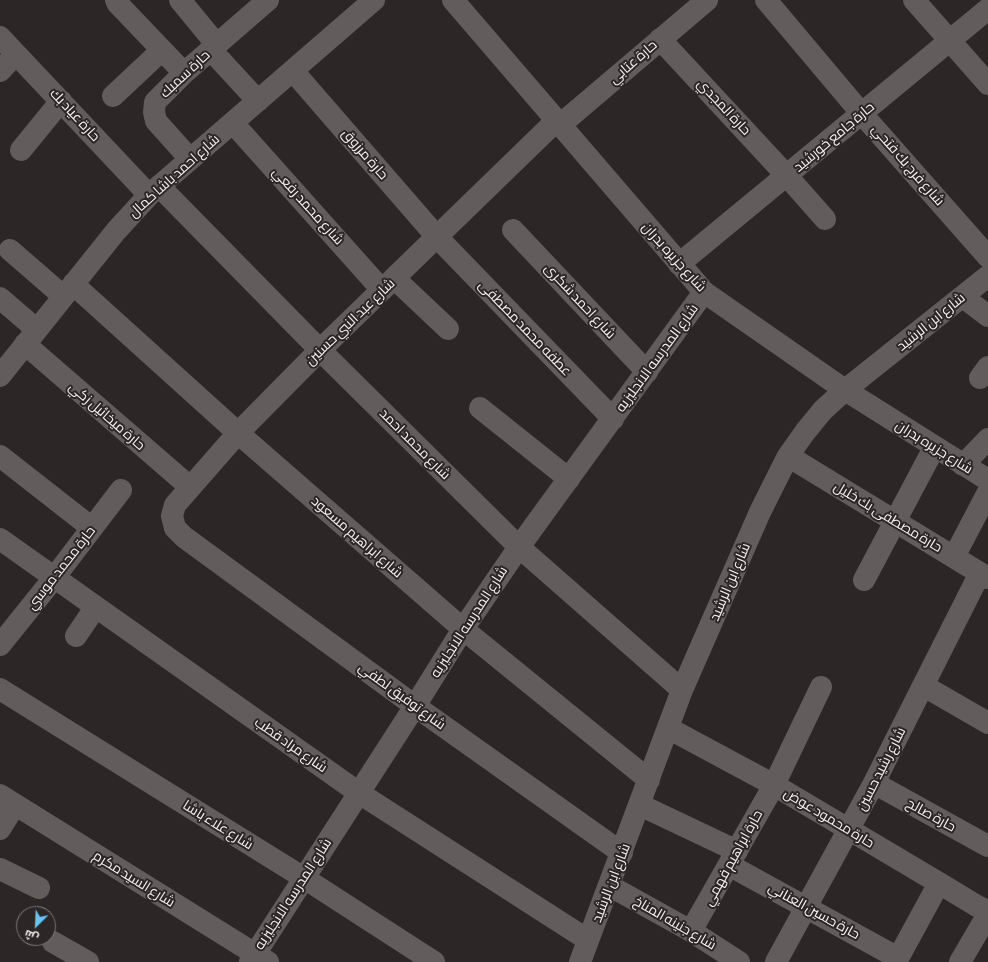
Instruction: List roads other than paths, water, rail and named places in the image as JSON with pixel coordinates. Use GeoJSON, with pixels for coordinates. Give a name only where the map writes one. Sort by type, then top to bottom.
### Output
{"type":"FeatureCollection","features":[{"type":"Feature","properties":{"kind":"street"},"geometry":{"type":"LineString","coordinates":[[116,0],[118,4],[184,73]]}},
{"type":"Feature","properties":{"kind":"street"},"geometry":{"type":"LineString","coordinates":[[180,0],[214,48],[258,101]]}},
{"type":"Feature","properties":{"kind":"street","name":"حارة سمبك"},"geometry":{"type":"LineString","coordinates":[[190,159],[156,121],[154,112],[155,102],[184,73],[268,0]]}},
{"type":"Feature","properties":{"kind":"street","name":"شارع احمد باشا كمال"},"geometry":{"type":"LineString","coordinates":[[0,376],[30,336],[116,231],[154,190],[374,0]]}},
{"type":"Feature","properties":{"kind":"street","name":"شارع جزيره بدران"},"geometry":{"type":"LineString","coordinates":[[453,0],[704,292],[845,390],[934,448],[988,480]]}},
{"type":"Feature","properties":{"kind":"street","name":"حارة عتابي"},"geometry":{"type":"LineString","coordinates":[[559,122],[707,0]]}},
{"type":"Feature","properties":{"kind":"street","name":"شارع فرج بك فتحي"},"geometry":{"type":"LineString","coordinates":[[766,0],[862,114],[988,257]]}},
{"type":"Feature","properties":{"kind":"street"},"geometry":{"type":"LineString","coordinates":[[914,0],[988,84]]}},
{"type":"Feature","properties":{"kind":"street","name":"حارة جامع خورشيد"},"geometry":{"type":"LineString","coordinates":[[679,264],[988,9]]}},
{"type":"Feature","properties":{"kind":"street","name":"حارة عياد بك"},"geometry":{"type":"LineString","coordinates":[[0,37],[62,101],[154,190]]}},
{"type":"Feature","properties":{"kind":"street","name":"حارة المجدي"},"geometry":{"type":"LineString","coordinates":[[660,39],[825,219]]}},
{"type":"Feature","properties":{"kind":"street"},"geometry":{"type":"LineString","coordinates":[[113,96],[162,50]]}},
{"type":"Feature","properties":{"kind":"street"},"geometry":{"type":"LineString","coordinates":[[0,71],[16,54]]}},
{"type":"Feature","properties":{"kind":"street","name":"حارة مرزوق"},"geometry":{"type":"LineString","coordinates":[[293,71],[437,237]]}},
{"type":"Feature","properties":{"kind":"street"},"geometry":{"type":"LineString","coordinates":[[21,150],[62,101]]}},
{"type":"Feature","properties":{"kind":"street","name":"شارع عبد النبي حسنين"},"geometry":{"type":"LineString","coordinates":[[184,537],[175,528],[172,516],[175,505],[238,433],[388,284],[559,122]]}},
{"type":"Feature","properties":{"kind":"street","name":"شارع محمد رفعي"},"geometry":{"type":"LineString","coordinates":[[233,123],[388,284],[448,329]]}},
{"type":"Feature","properties":{"kind":"street","name":"شارع محمد احمد"},"geometry":{"type":"LineString","coordinates":[[154,190],[320,350],[519,547],[682,690]]}},
{"type":"Feature","properties":{"kind":"street","name":"شارع احمد شكرى"},"geometry":{"type":"LineString","coordinates":[[513,230],[646,372]]}},
{"type":"Feature","properties":{"kind":"street","name":"عطفه محمد مصطفى"},"geometry":{"type":"LineString","coordinates":[[437,237],[613,418]]}},
{"type":"Feature","properties":{"kind":"street","name":"شارع ابراهيم مسعود"},"geometry":{"type":"LineString","coordinates":[[10,250],[68,290],[238,433],[463,629],[649,780]]}},
{"type":"Feature","properties":{"kind":"street","name":"شارع ابن الرشيد"},"geometry":{"type":"LineString","coordinates":[[580,962],[610,886],[682,690],[760,512],[788,456],[804,432],[823,410],[845,390],[988,276]]}},
{"type":"Feature","properties":{"kind":"street","name":"شارع المدرسه الانجليزيه"},"geometry":{"type":"LineString","coordinates":[[257,959],[304,878],[463,629],[519,547],[704,292]]}},
{"type":"Feature","properties":{"kind":"street"},"geometry":{"type":"LineString","coordinates":[[963,297],[988,316]]}},
{"type":"Feature","properties":{"kind":"street","name":"حارة ميخائيل زكي"},"geometry":{"type":"LineString","coordinates":[[0,298],[30,336],[190,487]]}},
{"type":"Feature","properties":{"kind":"street"},"geometry":{"type":"LineString","coordinates":[[480,408],[569,479]]}},
{"type":"Feature","properties":{"kind":"street"},"geometry":{"type":"LineString","coordinates":[[963,465],[988,439]]}},
{"type":"Feature","properties":{"kind":"street"},"geometry":{"type":"LineString","coordinates":[[864,580],[934,448]]}},
{"type":"Feature","properties":{"kind":"street"},"geometry":{"type":"LineString","coordinates":[[0,456],[92,528]]}},
{"type":"Feature","properties":{"kind":"street","name":"حارة مصطفى بك خليل"},"geometry":{"type":"LineString","coordinates":[[788,456],[984,575]]}},
{"type":"Feature","properties":{"kind":"street","name":"حارة محمد موسي"},"geometry":{"type":"LineString","coordinates":[[0,645],[54,578],[121,490]]}},
{"type":"Feature","properties":{"kind":"street"},"geometry":{"type":"LineString","coordinates":[[954,557],[988,492]]}},
{"type":"Feature","properties":{"kind":"street","name":"شارع توفيق لطفي"},"geometry":{"type":"LineString","coordinates":[[184,537],[415,706],[622,853]]}},
{"type":"Feature","properties":{"kind":"street","name":"شارع مراد قطب"},"geometry":{"type":"LineString","coordinates":[[0,539],[95,608],[359,793],[588,940]]}},
{"type":"Feature","properties":{"kind":"street","name":"شارع رشيد حسين"},"geometry":{"type":"LineString","coordinates":[[776,962],[849,830],[984,575]]}},
{"type":"Feature","properties":{"kind":"street"},"geometry":{"type":"LineString","coordinates":[[76,636],[95,608]]}},
{"type":"Feature","properties":{"kind":"street","name":"حارة ابراهيم فهمي"},"geometry":{"type":"LineString","coordinates":[[692,931],[774,785],[821,686]]}},
{"type":"Feature","properties":{"kind":"street"},"geometry":{"type":"LineString","coordinates":[[924,686],[988,723]]}},
{"type":"Feature","properties":{"kind":"street","name":"شارع علاء باشا"},"geometry":{"type":"LineString","coordinates":[[0,689],[304,878],[434,962]]}},
{"type":"Feature","properties":{"kind":"street","name":"حارة محمود عوض"},"geometry":{"type":"LineString","coordinates":[[668,728],[774,785],[977,906],[988,911]]}},
{"type":"Feature","properties":{"kind":"street","name":"حارة صالح"},"geometry":{"type":"LineString","coordinates":[[874,783],[988,846]]}},
{"type":"Feature","properties":{"kind":"street"},"geometry":{"type":"LineString","coordinates":[[0,829],[8,800]]}},
{"type":"Feature","properties":{"kind":"street","name":"شارع السيد مكرم"},"geometry":{"type":"LineString","coordinates":[[8,800],[257,959]]}},
{"type":"Feature","properties":{"kind":"street","name":"حارة حسين العناني"},"geometry":{"type":"LineString","coordinates":[[640,805],[733,858],[807,907],[897,960]]}},
{"type":"Feature","properties":{"kind":"street"},"geometry":{"type":"LineString","coordinates":[[0,869],[39,888]]}},
{"type":"Feature","properties":{"kind":"street"},"geometry":{"type":"LineString","coordinates":[[897,960],[939,883]]}},
{"type":"Feature","properties":{"kind":"street","name":"شارع جنينه المناخ"},"geometry":{"type":"LineString","coordinates":[[610,886],[692,931],[739,962]]}},
{"type":"Feature","properties":{"kind":"street"},"geometry":{"type":"LineString","coordinates":[[960,962],[988,914]]}},
{"type":"Feature","properties":{"kind":"street"},"geometry":{"type":"LineString","coordinates":[[56,944],[88,962]]}}]}
